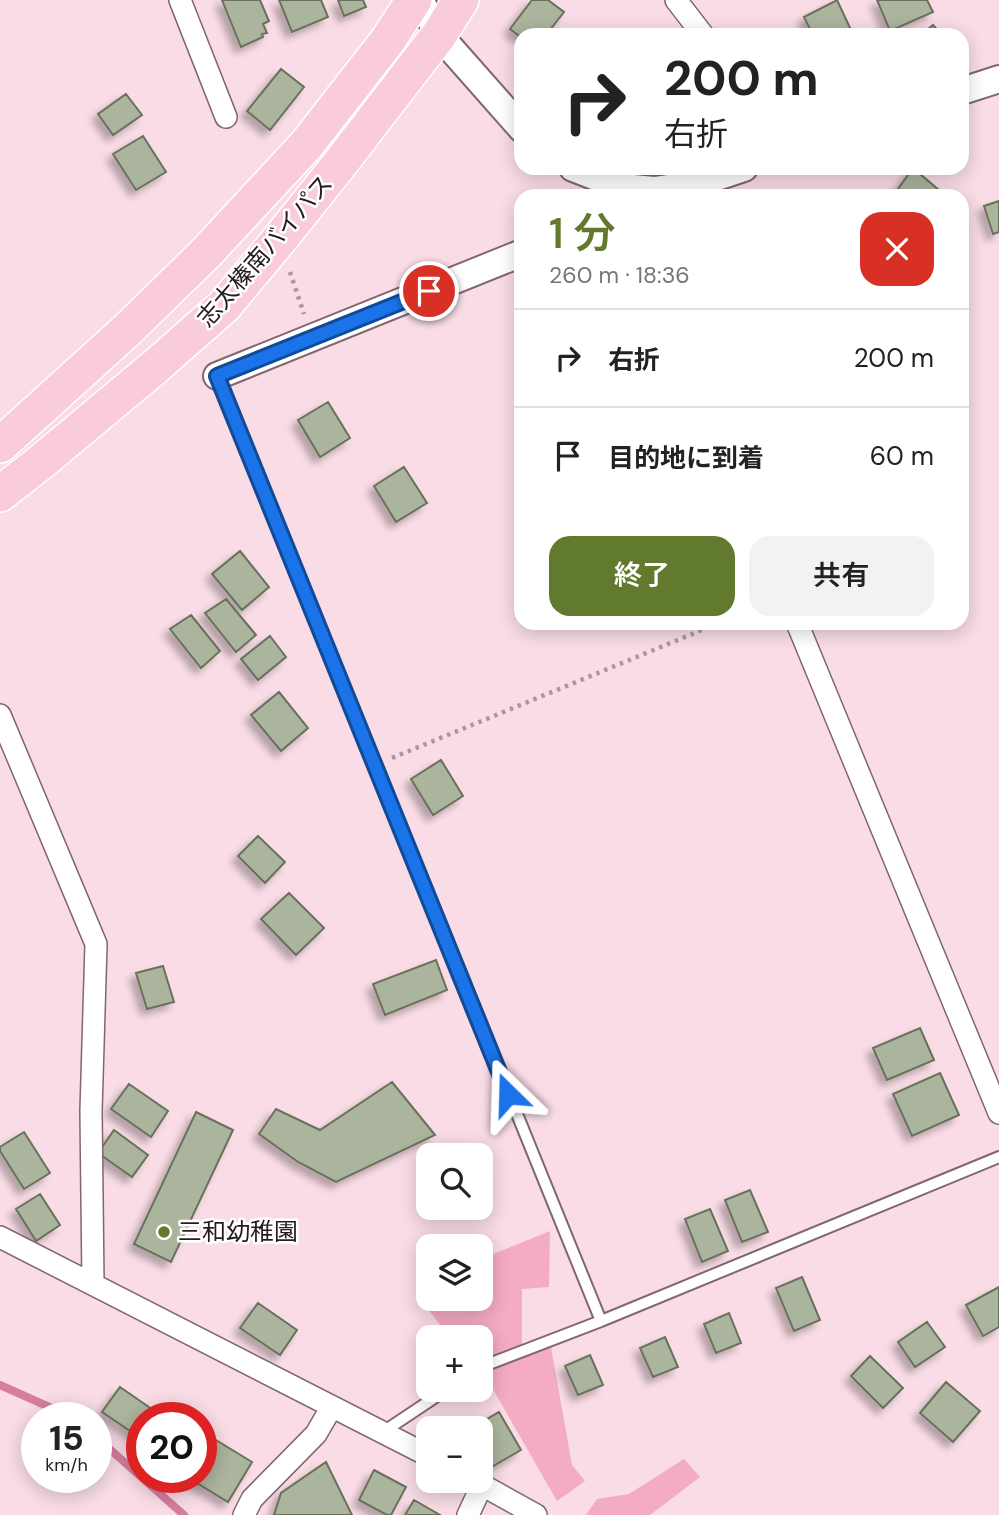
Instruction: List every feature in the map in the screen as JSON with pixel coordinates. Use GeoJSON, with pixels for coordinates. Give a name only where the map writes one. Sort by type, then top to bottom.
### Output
{"type":"FeatureCollection","features":[{"type":"Feature","properties":{"kind":"highway","name":"志太榛南バイパス"},"geometry":{"type":"LineString","coordinates":[[0,445],[126,331],[206,253],[307,144],[388,40],[414,0]]}},
{"type":"Feature","properties":{"kind":"highway","name":"志太榛南バイパス"},"geometry":{"type":"LineString","coordinates":[[0,494],[156,366],[224,306],[439,35],[461,0]]}},
{"type":"Feature","properties":{"kind":"street"},"geometry":{"type":"LineString","coordinates":[[180,0],[226,117]]}},
{"type":"Feature","properties":{"kind":"street"},"geometry":{"type":"LineString","coordinates":[[420,0],[439,35],[514,120]]}},
{"type":"Feature","properties":{"kind":"street"},"geometry":{"type":"LineString","coordinates":[[676,0],[698,28]]}},
{"type":"Feature","properties":{"kind":"street"},"geometry":{"type":"LineString","coordinates":[[969,90],[999,79]]}},
{"type":"Feature","properties":{"kind":"street"},"geometry":{"type":"LineString","coordinates":[[587,175],[614,189]]}},
{"type":"Feature","properties":{"kind":"street"},"geometry":{"type":"LineString","coordinates":[[661,189],[696,184],[723,175]]}},
{"type":"Feature","properties":{"kind":"street"},"geometry":{"type":"LineString","coordinates":[[217,376],[514,256]]}},
{"type":"Feature","properties":{"kind":"street"},"geometry":{"type":"LineString","coordinates":[[800,630],[999,1114]]}},
{"type":"Feature","properties":{"kind":"street"},"geometry":{"type":"LineString","coordinates":[[0,715],[96,944],[91,1111],[93,1284]]}},
{"type":"Feature","properties":{"kind":"street"},"geometry":{"type":"LineString","coordinates":[[0,1237],[416,1449]]}},
{"type":"Feature","properties":{"kind":"street"},"geometry":{"type":"LineString","coordinates":[[244,1515],[252,1499],[316,1434],[331,1408]]}},
{"type":"Feature","properties":{"kind":"street"},"geometry":{"type":"LineString","coordinates":[[493,1491],[537,1515]]}},
{"type":"Feature","properties":{"kind":"street"},"geometry":{"type":"LineString","coordinates":[[468,1515],[475,1493]]}},
{"type":"Feature","properties":{"kind":"lane"},"geometry":{"type":"LineString","coordinates":[[217,376],[601,1321]]}},
{"type":"Feature","properties":{"kind":"lane"},"geometry":{"type":"LineString","coordinates":[[493,1362],[601,1321],[999,1157]]}},
{"type":"Feature","properties":{"kind":"lane"},"geometry":{"type":"LineString","coordinates":[[383,1432],[428,1402]]}},
{"type":"Feature","properties":{"kind":"path"},"geometry":{"type":"LineString","coordinates":[[289,270],[313,338]]}},
{"type":"Feature","properties":{"kind":"path"},"geometry":{"type":"LineString","coordinates":[[375,765],[702,630]]}},
{"type":"Feature","properties":{"kind":"shaded area"},"geometry":{"type":"Polygon","coordinates":[[[550,1231],[549,1287],[522,1289],[522,1347],[493,1356],[493,1325],[440,1325],[430,1311],[493,1311],[493,1254],[550,1231]]]}},
{"type":"Feature","properties":{"kind":"shaded area"},"geometry":{"type":"Polygon","coordinates":[[[551,1347],[572,1465],[585,1481],[557,1501],[493,1389],[493,1366],[551,1347]]]}},
{"type":"Feature","properties":{"kind":"shaded area"},"geometry":{"type":"Polygon","coordinates":[[[684,1459],[700,1477],[650,1515],[586,1515],[597,1499],[629,1494],[684,1459]]]}},
{"type":"Feature","properties":{"kind":"building"},"geometry":{"type":"Polygon","coordinates":[[[222,0],[260,0],[269,21],[263,24],[267,33],[241,47],[222,0]]]}},
{"type":"Feature","properties":{"kind":"building"},"geometry":{"type":"Polygon","coordinates":[[[279,0],[321,0],[328,17],[292,32],[279,0]]]}},
{"type":"Feature","properties":{"kind":"building"},"geometry":{"type":"Polygon","coordinates":[[[338,0],[363,0],[366,7],[344,16],[338,0]]]}},
{"type":"Feature","properties":{"kind":"building"},"geometry":{"type":"Polygon","coordinates":[[[532,0],[548,0],[564,12],[551,28],[514,28],[514,32],[510,29],[532,0]]]}},
{"type":"Feature","properties":{"kind":"building"},"geometry":{"type":"Polygon","coordinates":[[[837,0],[850,28],[810,28],[804,17],[837,0]]]}},
{"type":"Feature","properties":{"kind":"building"},"geometry":{"type":"Polygon","coordinates":[[[877,0],[927,0],[933,12],[897,28],[889,28],[877,0]]]}},
{"type":"Feature","properties":{"kind":"building"},"geometry":{"type":"Polygon","coordinates":[[[281,69],[304,87],[270,130],[247,111],[281,69]]]}},
{"type":"Feature","properties":{"kind":"building"},"geometry":{"type":"Polygon","coordinates":[[[126,94],[142,115],[113,135],[98,114],[126,94]]]}},
{"type":"Feature","properties":{"kind":"building"},"geometry":{"type":"Polygon","coordinates":[[[143,136],[166,172],[136,190],[113,154],[143,136]]]}},
{"type":"Feature","properties":{"kind":"building"},"geometry":{"type":"Polygon","coordinates":[[[908,175],[921,175],[938,189],[898,189],[908,175]]]}},
{"type":"Feature","properties":{"kind":"building"},"geometry":{"type":"Polygon","coordinates":[[[999,201],[999,232],[993,234],[984,206],[999,201]]]}},
{"type":"Feature","properties":{"kind":"building"},"geometry":{"type":"Polygon","coordinates":[[[328,402],[350,438],[320,457],[298,420],[328,402]]]}},
{"type":"Feature","properties":{"kind":"building"},"geometry":{"type":"Polygon","coordinates":[[[404,467],[427,503],[396,522],[374,486],[404,467]]]}},
{"type":"Feature","properties":{"kind":"building"},"geometry":{"type":"Polygon","coordinates":[[[240,551],[269,587],[242,610],[212,574],[240,551]]]}},
{"type":"Feature","properties":{"kind":"building"},"geometry":{"type":"Polygon","coordinates":[[[226,599],[256,635],[236,652],[205,613],[226,599]]]}},
{"type":"Feature","properties":{"kind":"building"},"geometry":{"type":"Polygon","coordinates":[[[191,615],[220,651],[201,668],[170,629],[191,615]]]}},
{"type":"Feature","properties":{"kind":"building"},"geometry":{"type":"Polygon","coordinates":[[[270,636],[286,657],[258,680],[241,659],[270,636]]]}},
{"type":"Feature","properties":{"kind":"building"},"geometry":{"type":"Polygon","coordinates":[[[279,692],[308,728],[281,751],[251,715],[279,692]]]}},
{"type":"Feature","properties":{"kind":"building"},"geometry":{"type":"Polygon","coordinates":[[[441,760],[463,796],[433,815],[411,779],[441,760]]]}},
{"type":"Feature","properties":{"kind":"building"},"geometry":{"type":"Polygon","coordinates":[[[258,836],[285,862],[265,883],[238,856],[258,836]]]}},
{"type":"Feature","properties":{"kind":"building"},"geometry":{"type":"Polygon","coordinates":[[[289,893],[324,928],[296,955],[261,919],[289,893]]]}},
{"type":"Feature","properties":{"kind":"building"},"geometry":{"type":"Polygon","coordinates":[[[436,960],[447,990],[385,1015],[373,984],[436,960]]]}},
{"type":"Feature","properties":{"kind":"building"},"geometry":{"type":"Polygon","coordinates":[[[163,966],[174,1002],[147,1009],[136,973],[163,966]]]}},
{"type":"Feature","properties":{"kind":"building"},"geometry":{"type":"Polygon","coordinates":[[[920,1028],[934,1060],[887,1080],[873,1048],[920,1028]]]}},
{"type":"Feature","properties":{"kind":"building"},"geometry":{"type":"Polygon","coordinates":[[[940,1073],[959,1115],[912,1136],[893,1094],[940,1073]]]}},
{"type":"Feature","properties":{"kind":"building"},"geometry":{"type":"Polygon","coordinates":[[[392,1082],[435,1135],[336,1182],[298,1162],[259,1134],[276,1109],[320,1130],[392,1082]]]}},
{"type":"Feature","properties":{"kind":"building"},"geometry":{"type":"Polygon","coordinates":[[[129,1084],[168,1111],[151,1137],[111,1109],[129,1084]]]}},
{"type":"Feature","properties":{"kind":"building"},"geometry":{"type":"Polygon","coordinates":[[[196,1112],[233,1130],[171,1262],[134,1244],[196,1112]]]}},
{"type":"Feature","properties":{"kind":"building"},"geometry":{"type":"Polygon","coordinates":[[[114,1130],[148,1155],[132,1177],[98,1153],[114,1130]]]}},
{"type":"Feature","properties":{"kind":"building"},"geometry":{"type":"Polygon","coordinates":[[[24,1132],[50,1173],[24,1189],[0,1147],[24,1132]]]}},
{"type":"Feature","properties":{"kind":"building"},"geometry":{"type":"Polygon","coordinates":[[[750,1190],[768,1232],[742,1242],[725,1200],[750,1190]]]}},
{"type":"Feature","properties":{"kind":"building"},"geometry":{"type":"Polygon","coordinates":[[[40,1194],[60,1225],[36,1241],[16,1209],[40,1194]]]}},
{"type":"Feature","properties":{"kind":"building"},"geometry":{"type":"Polygon","coordinates":[[[710,1209],[728,1251],[702,1262],[685,1219],[710,1209]]]}},
{"type":"Feature","properties":{"kind":"building"},"geometry":{"type":"Polygon","coordinates":[[[802,1277],[820,1320],[794,1331],[776,1288],[802,1277]]]}},
{"type":"Feature","properties":{"kind":"building"},"geometry":{"type":"Polygon","coordinates":[[[999,1287],[999,1327],[983,1336],[966,1305],[999,1287]]]}},
{"type":"Feature","properties":{"kind":"building"},"geometry":{"type":"Polygon","coordinates":[[[258,1303],[297,1330],[280,1355],[240,1328],[258,1303]]]}},
{"type":"Feature","properties":{"kind":"building"},"geometry":{"type":"Polygon","coordinates":[[[729,1313],[741,1343],[716,1353],[704,1324],[729,1313]]]}},
{"type":"Feature","properties":{"kind":"building"},"geometry":{"type":"Polygon","coordinates":[[[927,1322],[945,1347],[915,1367],[898,1342],[927,1322]]]}},
{"type":"Feature","properties":{"kind":"building"},"geometry":{"type":"Polygon","coordinates":[[[665,1337],[678,1367],[653,1377],[640,1348],[665,1337]]]}},
{"type":"Feature","properties":{"kind":"building"},"geometry":{"type":"Polygon","coordinates":[[[590,1355],[603,1385],[578,1395],[565,1366],[590,1355]]]}},
{"type":"Feature","properties":{"kind":"building"},"geometry":{"type":"Polygon","coordinates":[[[870,1356],[903,1388],[883,1408],[851,1376],[870,1356]]]}},
{"type":"Feature","properties":{"kind":"building"},"geometry":{"type":"Polygon","coordinates":[[[946,1382],[980,1411],[953,1442],[920,1413],[946,1382]]]}},
{"type":"Feature","properties":{"kind":"building"},"geometry":{"type":"Polygon","coordinates":[[[120,1387],[142,1402],[126,1402],[126,1428],[112,1419],[112,1402],[109,1402],[120,1387]]]}},
{"type":"Feature","properties":{"kind":"building"},"geometry":{"type":"Polygon","coordinates":[[[499,1412],[521,1450],[493,1466],[493,1416],[499,1412]]]}},
{"type":"Feature","properties":{"kind":"building"},"geometry":{"type":"Polygon","coordinates":[[[217,1441],[252,1462],[228,1502],[213,1493],[217,1493],[217,1441]]]}},
{"type":"Feature","properties":{"kind":"building"},"geometry":{"type":"Polygon","coordinates":[[[326,1462],[352,1515],[274,1515],[281,1493],[326,1462]]]}},
{"type":"Feature","properties":{"kind":"building"},"geometry":{"type":"Polygon","coordinates":[[[374,1470],[406,1487],[391,1515],[359,1500],[374,1470]]]}},
{"type":"Feature","properties":{"kind":"building"},"geometry":{"type":"Polygon","coordinates":[[[414,1500],[440,1515],[405,1515],[414,1500]]]}},
{"type":"Feature","properties":{"kind":"waterway"},"geometry":{"type":"LineString","coordinates":[[0,1385],[38,1402]]}},
{"type":"Feature","properties":{"kind":"waterway"},"geometry":{"type":"LineString","coordinates":[[112,1451],[184,1515]]}},
{"type":"Feature","properties":{"kind":"place","name":"三和幼稚園"},"geometry":{"type":"Point","coordinates":[164,1232]}},
{"type":"Feature","properties":{"kind":"route"},"geometry":{"type":"LineString","coordinates":[[429,291],[217,376],[508,1094]]}}]}
